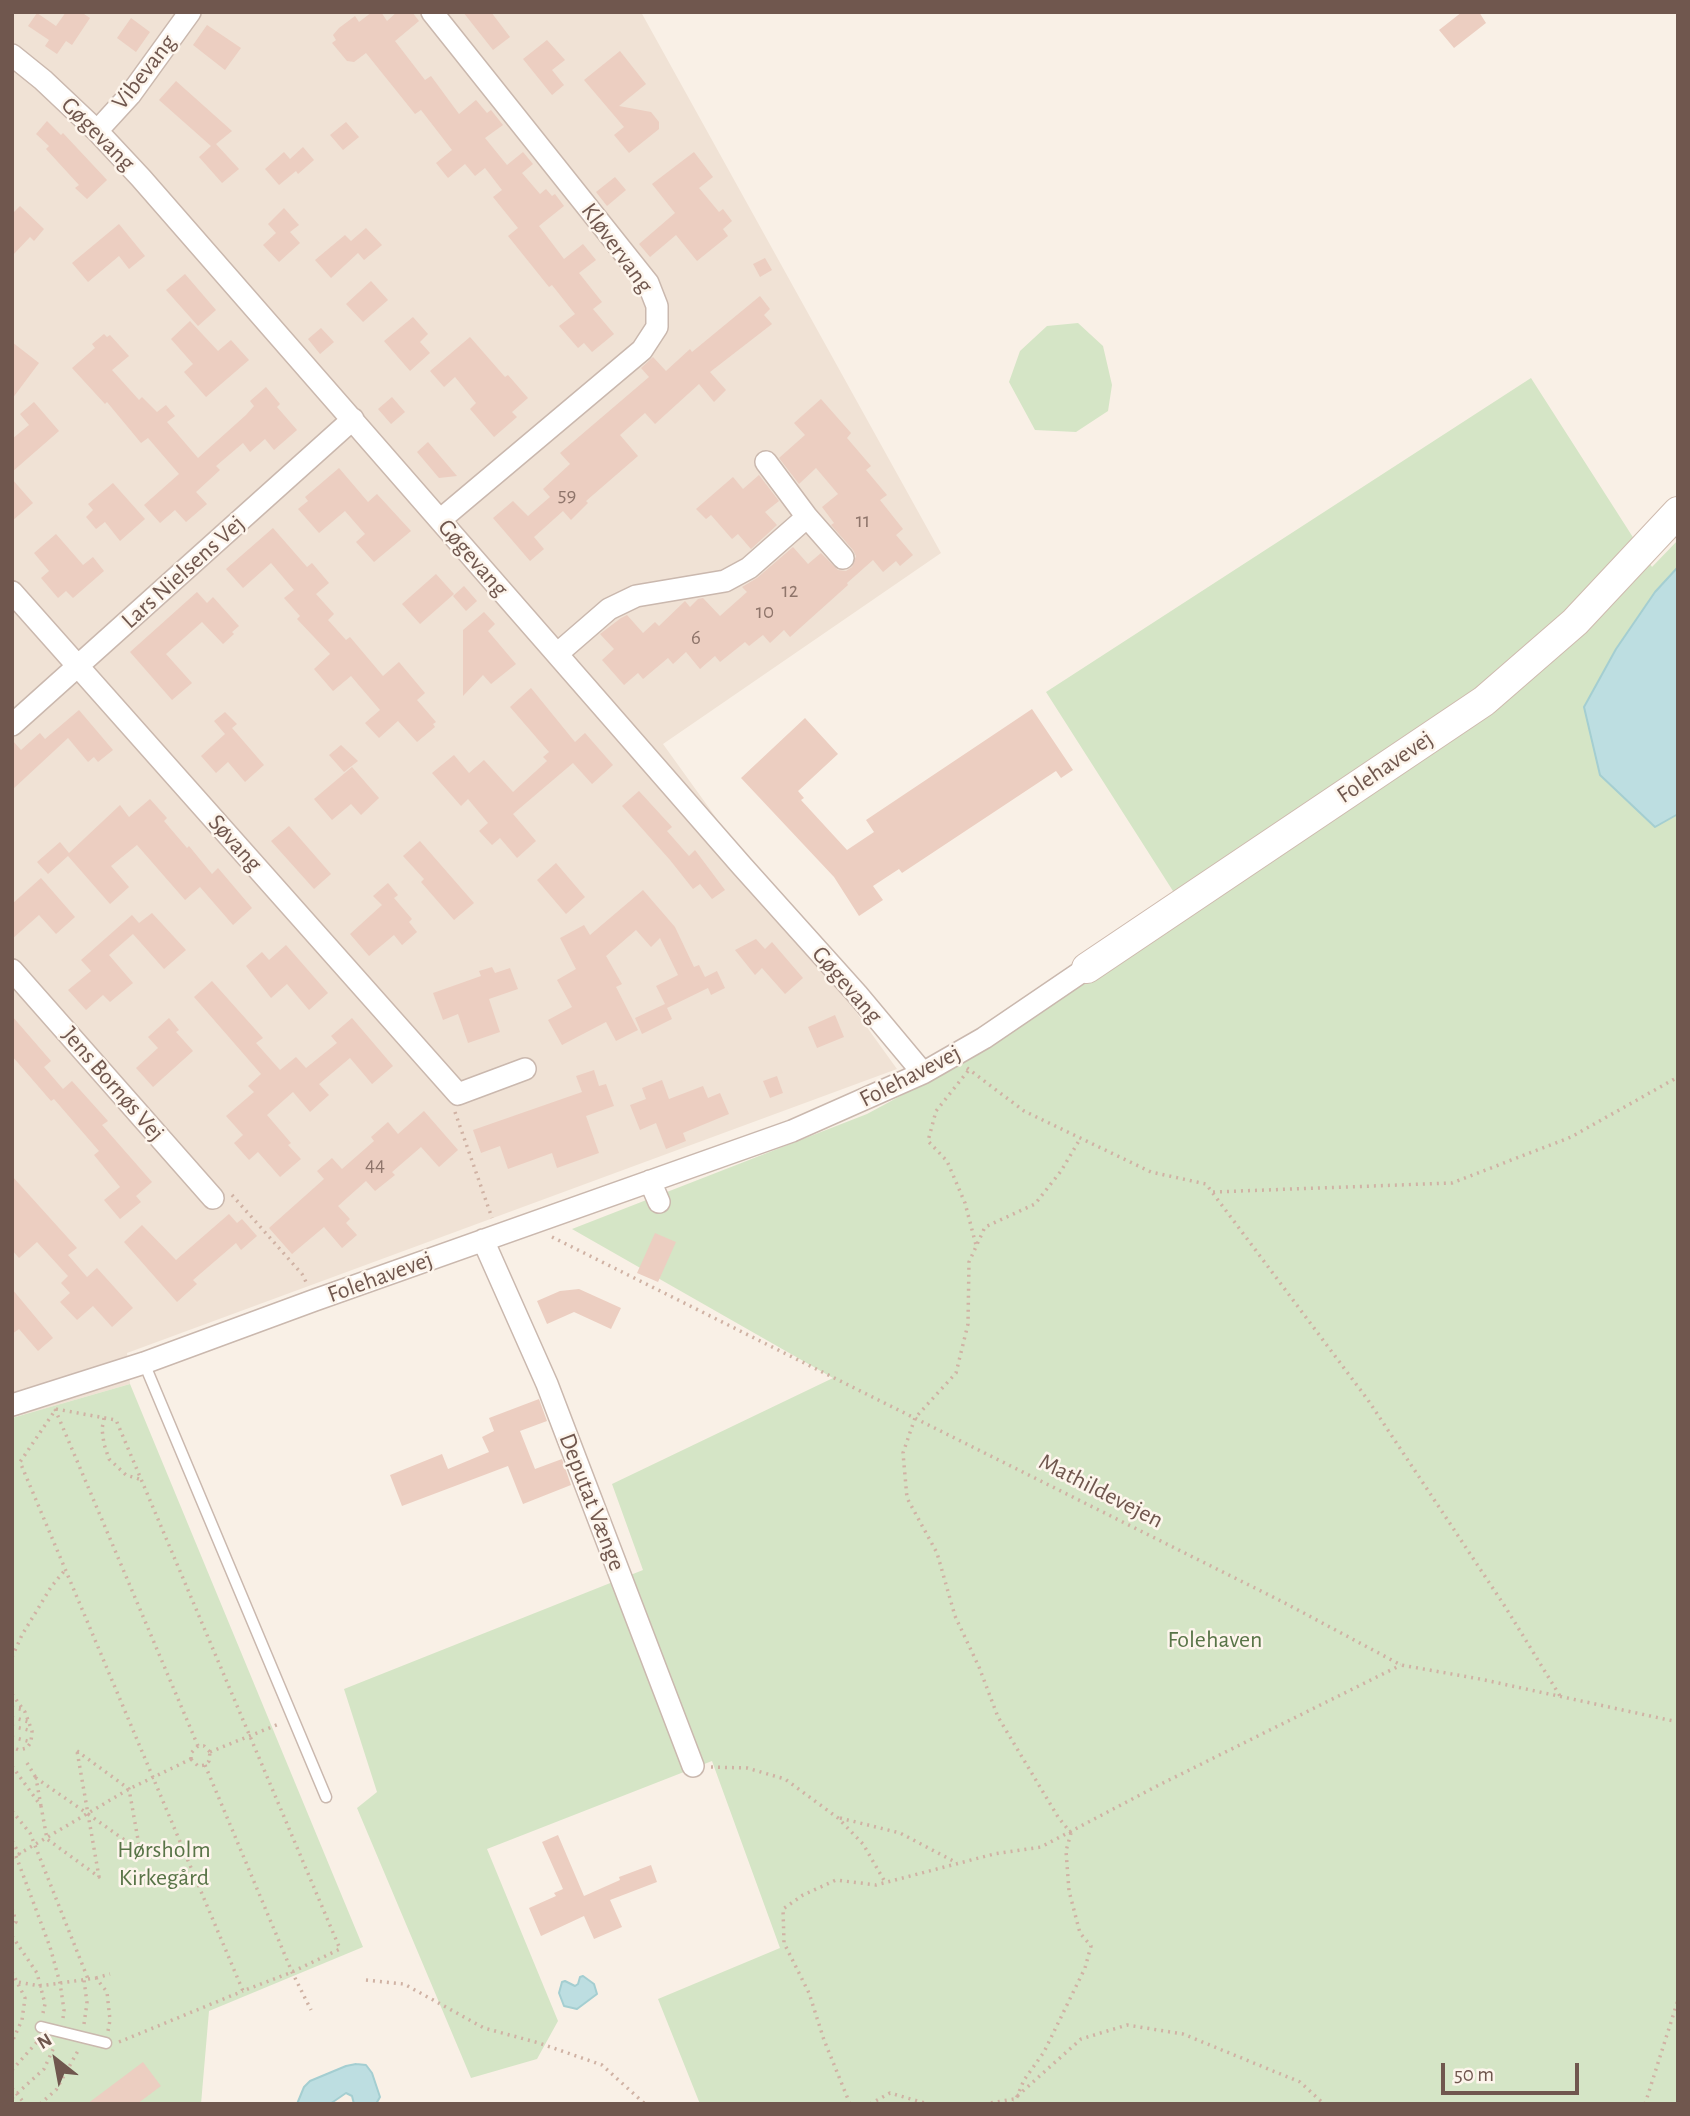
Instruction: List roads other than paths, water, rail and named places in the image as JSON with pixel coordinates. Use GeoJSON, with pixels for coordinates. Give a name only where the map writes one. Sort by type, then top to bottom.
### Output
{"type":"FeatureCollection","features":[{"type":"Feature","properties":{"kind":"street","name":"Vibevang"},"geometry":{"type":"LineString","coordinates":[[97,131],[130,95],[190,12]]}},
{"type":"Feature","properties":{"kind":"street","name":"Kløvervang"},"geometry":{"type":"LineString","coordinates":[[432,12],[648,283],[657,306],[657,327],[642,350],[440,520]]}},
{"type":"Feature","properties":{"kind":"street","name":"Gøgevang"},"geometry":{"type":"LineString","coordinates":[[12,55],[97,131],[224,270],[923,1073]]}},
{"type":"Feature","properties":{"kind":"street","name":"Lars Nielsens Vej"},"geometry":{"type":"LineString","coordinates":[[12,724],[354,419]]}},
{"type":"Feature","properties":{"kind":"street"},"geometry":{"type":"LineString","coordinates":[[766,462],[807,517],[843,558]]}},
{"type":"Feature","properties":{"kind":"street","name":"Folehavevej"},"geometry":{"type":"LineString","coordinates":[[12,1405],[52,1401],[144,1363],[315,1300],[792,1131],[923,1073],[984,1038],[1484,701],[1575,622],[1678,512]]}},
{"type":"Feature","properties":{"kind":"street"},"geometry":{"type":"LineString","coordinates":[[557,654],[609,609],[636,596],[725,581],[749,568],[807,517]]}},
{"type":"Feature","properties":{"kind":"street","name":"Søvang"},"geometry":{"type":"LineString","coordinates":[[12,592],[458,1094],[525,1069]]}},
{"type":"Feature","properties":{"kind":"street","name":"Jens Bornøs Vej"},"geometry":{"type":"LineString","coordinates":[[12,970],[213,1198]]}},
{"type":"Feature","properties":{"kind":"street"},"geometry":{"type":"LineString","coordinates":[[650,1181],[659,1202]]}},
{"type":"Feature","properties":{"kind":"street","name":"Deputat Vænge"},"geometry":{"type":"LineString","coordinates":[[489,1238],[693,1766]]}},
{"type":"Feature","properties":{"kind":"lane"},"geometry":{"type":"LineString","coordinates":[[144,1363],[326,1797]]}},
{"type":"Feature","properties":{"kind":"lane"},"geometry":{"type":"LineString","coordinates":[[41,2027],[106,2043]]}},
{"type":"Feature","properties":{"kind":"water"},"geometry":{"type":"Polygon","coordinates":[[[1678,567],[1678,814],[1655,827],[1600,775],[1584,707],[1616,649],[1655,592],[1678,567]]]}},
{"type":"Feature","properties":{"kind":"water"},"geometry":{"type":"Polygon","coordinates":[[[583,1976],[594,1984],[597,1994],[577,2009],[564,2006],[559,1993],[562,1982],[575,1986],[583,1976]]]}},
{"type":"Feature","properties":{"kind":"water"},"geometry":{"type":"Polygon","coordinates":[[[356,2064],[366,2065],[372,2073],[380,2097],[376,2104],[354,2104],[352,2096],[346,2093],[330,2104],[297,2104],[304,2087],[310,2081],[356,2064]]]}},
{"type":"Feature","properties":{"kind":"park label","name":"Folehaven"},"geometry":{"type":"Point","coordinates":[1215,1640]}},
{"type":"Feature","properties":{"kind":"park label","name":"Hørsholm Kirkegård"},"geometry":{"type":"Point","coordinates":[164,1864]}}]}
